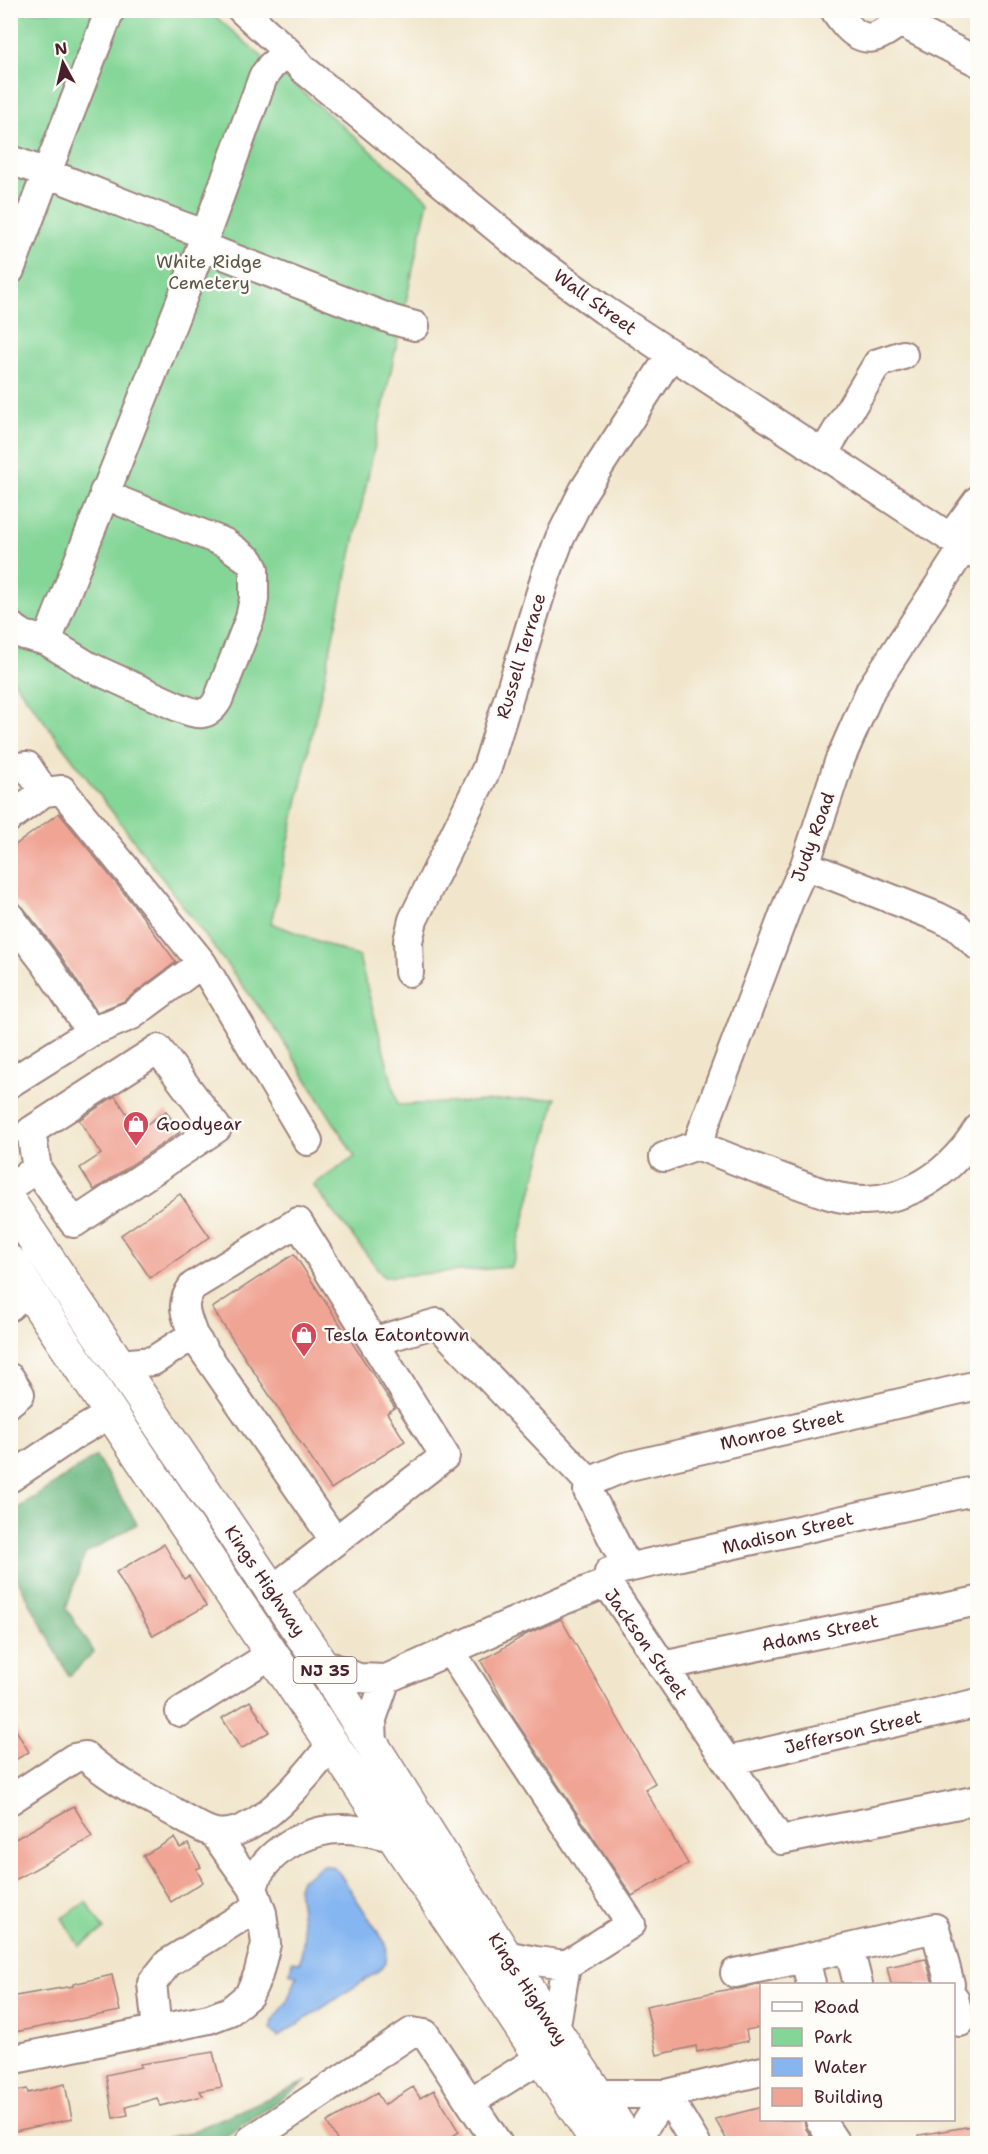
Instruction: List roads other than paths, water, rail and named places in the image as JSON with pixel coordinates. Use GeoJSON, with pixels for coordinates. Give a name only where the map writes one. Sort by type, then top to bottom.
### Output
{"type":"FeatureCollection","features":[{"type":"Feature","properties":{"kind":"main road","name":"Kings Highway"},"geometry":{"type":"LineString","coordinates":[[10,1203],[320,1662],[505,1955],[599,2144]]}},
{"type":"Feature","properties":{"kind":"main road","name":"Kings Highway"},"geometry":{"type":"LineString","coordinates":[[10,1262],[19,1298],[110,1414],[394,1837],[548,2044],[597,2094],[631,2144]]}},
{"type":"Feature","properties":{"kind":"street"},"geometry":{"type":"LineString","coordinates":[[10,270],[110,10]]}},
{"type":"Feature","properties":{"kind":"street","name":"Wall Street"},"geometry":{"type":"LineString","coordinates":[[242,10],[302,68],[536,260],[671,355],[964,547]]}},
{"type":"Feature","properties":{"kind":"street"},"geometry":{"type":"LineString","coordinates":[[835,10],[854,34],[863,37],[880,36],[898,16],[978,62]]}},
{"type":"Feature","properties":{"kind":"street"},"geometry":{"type":"LineString","coordinates":[[47,642],[97,517],[104,492],[203,240],[263,78],[272,66],[288,52]]}},
{"type":"Feature","properties":{"kind":"street"},"geometry":{"type":"LineString","coordinates":[[10,160],[46,172],[393,320],[415,326]]}},
{"type":"Feature","properties":{"kind":"street","name":"Russell Terrace"},"geometry":{"type":"LineString","coordinates":[[409,972],[408,941],[413,920],[487,768],[547,573],[560,538],[584,490],[671,355]]}},
{"type":"Feature","properties":{"kind":"street"},"geometry":{"type":"LineString","coordinates":[[823,454],[878,363],[903,355]]}},
{"type":"Feature","properties":{"kind":"street"},"geometry":{"type":"LineString","coordinates":[[10,626],[47,642],[88,666],[193,713],[205,714],[213,708],[250,618],[254,599],[254,569],[250,561],[225,543],[122,502],[104,492]]}},
{"type":"Feature","properties":{"kind":"street","name":"Judy Road"},"geometry":{"type":"LineString","coordinates":[[697,1145],[791,896],[805,865],[839,762],[871,689],[964,547],[978,500]]}},
{"type":"Feature","properties":{"kind":"street"},"geometry":{"type":"LineString","coordinates":[[10,768],[27,766],[44,792]]}},
{"type":"Feature","properties":{"kind":"street"},"geometry":{"type":"LineString","coordinates":[[10,817],[44,792],[62,790],[202,963],[309,1141]]}},
{"type":"Feature","properties":{"kind":"street"},"geometry":{"type":"LineString","coordinates":[[805,865],[938,917],[956,926],[978,946]]}},
{"type":"Feature","properties":{"kind":"street"},"geometry":{"type":"LineString","coordinates":[[10,917],[46,964],[91,1032]]}},
{"type":"Feature","properties":{"kind":"street"},"geometry":{"type":"LineString","coordinates":[[10,1083],[91,1032],[132,1015],[202,963]]}},
{"type":"Feature","properties":{"kind":"street"},"geometry":{"type":"LineString","coordinates":[[158,1049],[217,1128],[74,1223],[37,1169],[31,1131],[158,1049]]}},
{"type":"Feature","properties":{"kind":"street"},"geometry":{"type":"LineString","coordinates":[[664,1157],[697,1145],[740,1163],[831,1195],[851,1199],[878,1199],[917,1188],[937,1176],[961,1153],[978,1129]]}},
{"type":"Feature","properties":{"kind":"street"},"geometry":{"type":"LineString","coordinates":[[10,1186],[37,1169]]}},
{"type":"Feature","properties":{"kind":"street"},"geometry":{"type":"LineString","coordinates":[[271,1591],[445,1456],[375,1341],[298,1222],[194,1286],[185,1298],[184,1309],[193,1335],[335,1541]]}},
{"type":"Feature","properties":{"kind":"street","name":"Jackson Street"},"geometry":{"type":"LineString","coordinates":[[375,1341],[436,1323],[589,1482],[588,1491],[617,1576],[662,1666],[782,1840],[978,1800]]}},
{"type":"Feature","properties":{"kind":"street"},"geometry":{"type":"LineString","coordinates":[[119,1364],[153,1360],[193,1335]]}},
{"type":"Feature","properties":{"kind":"street"},"geometry":{"type":"LineString","coordinates":[[10,1378],[20,1394],[10,1402]]}},
{"type":"Feature","properties":{"kind":"street","name":"Monroe Street"},"geometry":{"type":"LineString","coordinates":[[589,1482],[625,1467],[978,1385]]}},
{"type":"Feature","properties":{"kind":"street"},"geometry":{"type":"LineString","coordinates":[[10,1478],[110,1414]]}},
{"type":"Feature","properties":{"kind":"street","name":"Madison Street"},"geometry":{"type":"LineString","coordinates":[[617,1576],[978,1490]]}},
{"type":"Feature","properties":{"kind":"street","name":"Jackson Street"},"geometry":{"type":"LineString","coordinates":[[386,1679],[617,1576]]}},
{"type":"Feature","properties":{"kind":"street","name":"Adams Street"},"geometry":{"type":"LineString","coordinates":[[662,1666],[978,1601]]}},
{"type":"Feature","properties":{"kind":"street"},"geometry":{"type":"LineString","coordinates":[[450,1651],[632,1924],[566,1965],[505,1955]]}},
{"type":"Feature","properties":{"kind":"street"},"geometry":{"type":"LineString","coordinates":[[180,1712],[272,1654]]}},
{"type":"Feature","properties":{"kind":"street"},"geometry":{"type":"LineString","coordinates":[[320,1662],[358,1678],[386,1679],[372,1719],[373,1748]]}},
{"type":"Feature","properties":{"kind":"street","name":"Jefferson Street"},"geometry":{"type":"LineString","coordinates":[[728,1761],[978,1703]]}},
{"type":"Feature","properties":{"kind":"street"},"geometry":{"type":"LineString","coordinates":[[10,1800],[74,1758],[85,1756],[99,1768],[154,1802],[214,1833],[231,1833],[255,1821],[289,1796],[332,1744]]}},
{"type":"Feature","properties":{"kind":"street"},"geometry":{"type":"LineString","coordinates":[[10,2060],[209,2019],[230,2011],[249,1995],[258,1975],[266,1944],[256,1897],[260,1871],[276,1853],[300,1838],[329,1829],[345,1828],[394,1837]]}},
{"type":"Feature","properties":{"kind":"street"},"geometry":{"type":"LineString","coordinates":[[214,1833],[256,1897]]}},
{"type":"Feature","properties":{"kind":"street"},"geometry":{"type":"LineString","coordinates":[[157,2030],[152,1983],[168,1963],[256,1897]]}},
{"type":"Feature","properties":{"kind":"street"},"geometry":{"type":"LineString","coordinates":[[735,1973],[808,1971],[849,1948],[935,1928],[950,1983]]}},
{"type":"Feature","properties":{"kind":"street"},"geometry":{"type":"LineString","coordinates":[[849,1948],[858,1983]]}},
{"type":"Feature","properties":{"kind":"street"},"geometry":{"type":"LineString","coordinates":[[470,2102],[548,2044],[566,1965]]}},
{"type":"Feature","properties":{"kind":"street"},"geometry":{"type":"LineString","coordinates":[[251,2144],[251,2140],[412,2032],[425,2034],[498,2144]]}},
{"type":"Feature","properties":{"kind":"street"},"geometry":{"type":"LineString","coordinates":[[597,2094],[666,2094],[760,2072]]}},
{"type":"Feature","properties":{"kind":"street"},"geometry":{"type":"LineString","coordinates":[[631,2144],[666,2094]]}},
{"type":"Feature","properties":{"kind":"street"},"geometry":{"type":"LineString","coordinates":[[666,2094],[696,2144]]}},
{"type":"Feature","properties":{"kind":"street"},"geometry":{"type":"LineString","coordinates":[[821,2121],[836,2144]]}},
{"type":"Feature","properties":{"kind":"water"},"geometry":{"type":"Polygon","coordinates":[[[323,1865],[333,1867],[340,1874],[386,1944],[386,1960],[377,1972],[278,2037],[271,2030],[273,2021],[287,2002],[297,1976],[290,1974],[292,1961],[300,1962],[304,1938],[298,1887],[301,1880],[323,1865]]]}},
{"type":"Feature","properties":{"kind":"place","name":"Goodyear"},"geometry":{"type":"Point","coordinates":[136,1147]}},
{"type":"Feature","properties":{"kind":"place","name":"Tesla Eatontown"},"geometry":{"type":"Point","coordinates":[304,1358]}},
{"type":"Feature","properties":{"kind":"park label","name":"White Ridge Cemetery"},"geometry":{"type":"Point","coordinates":[209,272]}}]}
